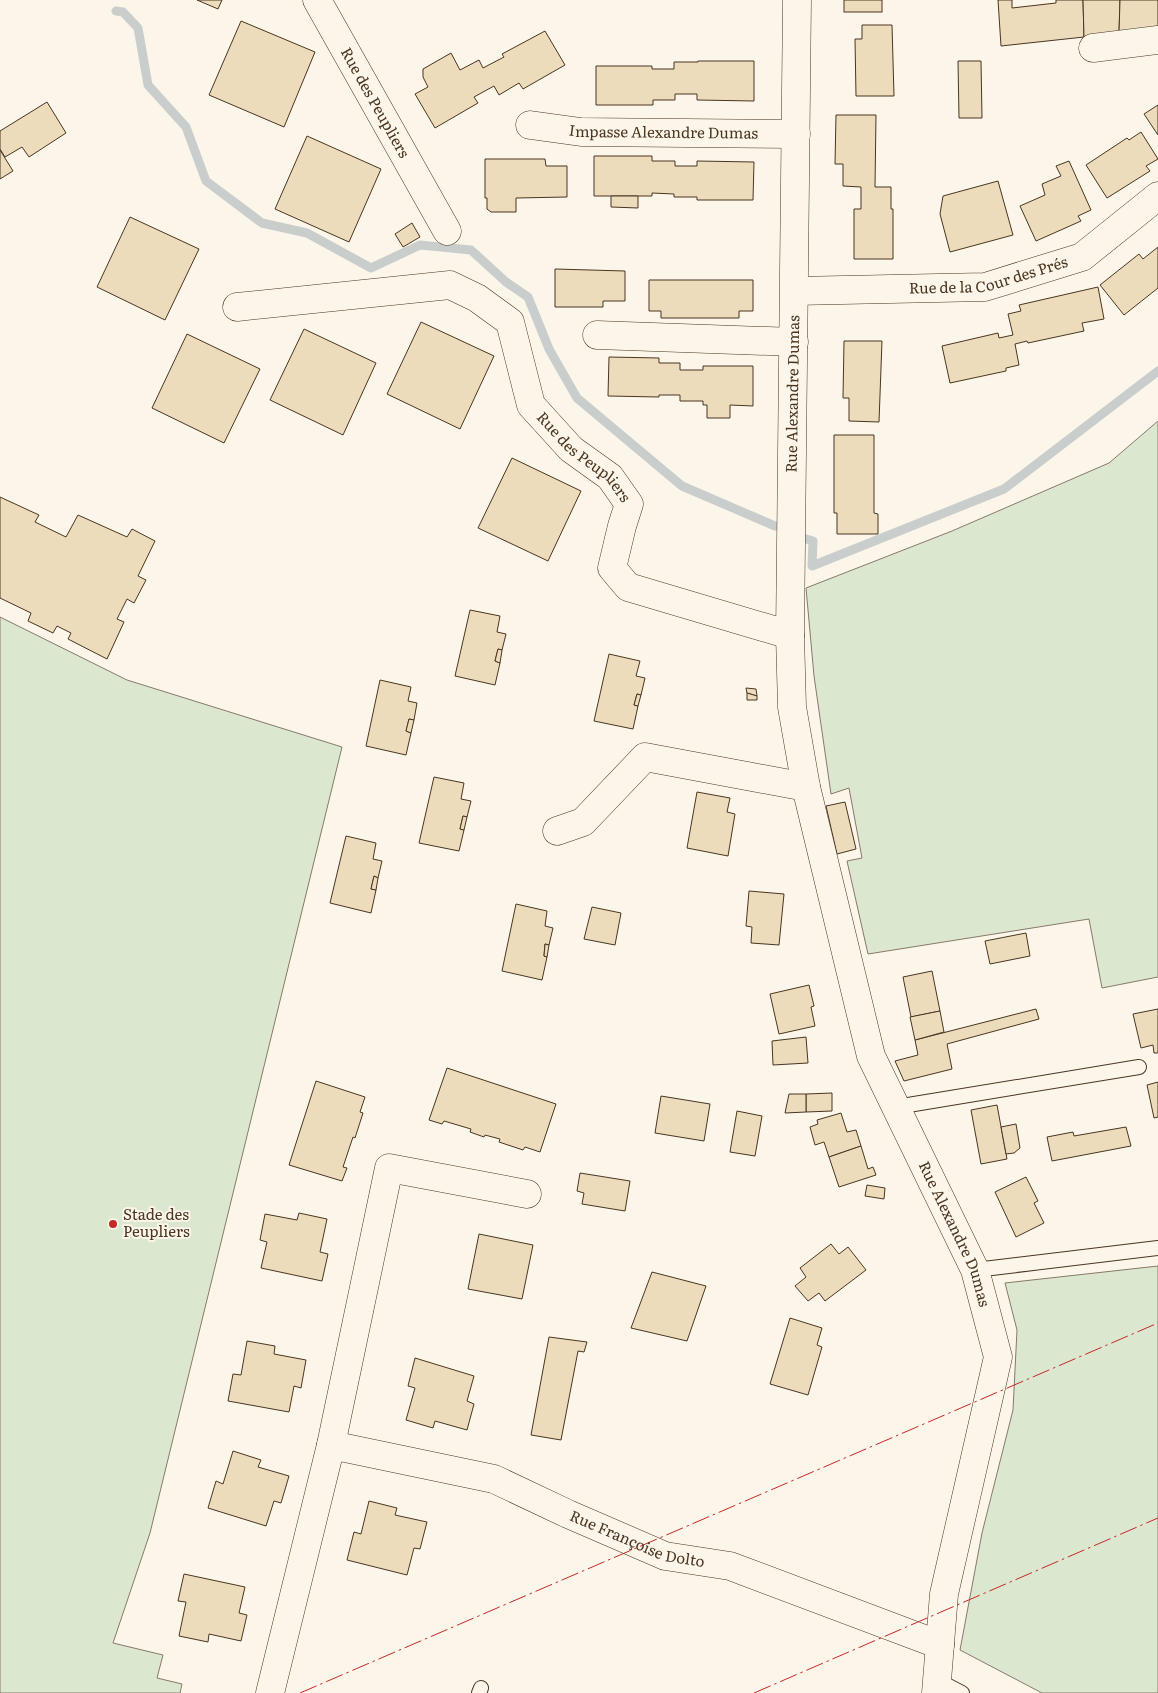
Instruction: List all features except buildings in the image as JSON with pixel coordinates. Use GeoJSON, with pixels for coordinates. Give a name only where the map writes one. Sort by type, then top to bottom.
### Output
{"type":"FeatureCollection","features":[{"type":"Feature","properties":{"kind":"street","name":"Rue des Peupliers"},"geometry":{"type":"LineString","coordinates":[[316,0],[447,231]]}},
{"type":"Feature","properties":{"kind":"street","name":"Rue Alexandre Dumas"},"geometry":{"type":"LineString","coordinates":[[797,0],[790,635],[792,707],[806,787],[871,1056],[975,1270],[998,1357],[944,1594],[936,1687]]}},
{"type":"Feature","properties":{"kind":"street"},"geometry":{"type":"LineString","coordinates":[[1093,48],[1158,40]]}},
{"type":"Feature","properties":{"kind":"street","name":"Impasse Alexandre Dumas"},"geometry":{"type":"LineString","coordinates":[[530,125],[581,132],[796,134]]}},
{"type":"Feature","properties":{"kind":"street","name":"Rue de la Cour des Prés"},"geometry":{"type":"LineString","coordinates":[[795,291],[985,287],[1082,257],[1158,196]]}},
{"type":"Feature","properties":{"kind":"street","name":"Rue des Peupliers"},"geometry":{"type":"LineString","coordinates":[[237,307],[450,285],[477,298],[510,322],[531,405],[571,449],[610,477],[629,504],[612,568],[628,587],[790,635]]}},
{"type":"Feature","properties":{"kind":"street"},"geometry":{"type":"LineString","coordinates":[[597,335],[794,342]]}},
{"type":"Feature","properties":{"kind":"street"},"geometry":{"type":"LineString","coordinates":[[557,831],[584,822],[645,757],[806,787]]}},
{"type":"Feature","properties":{"kind":"street"},"geometry":{"type":"LineString","coordinates":[[270,1693],[331,1445],[389,1168],[527,1194]]}},
{"type":"Feature","properties":{"kind":"street","name":"Rue Françoise Dolto"},"geometry":{"type":"LineString","coordinates":[[331,1445],[494,1479],[568,1514],[665,1556],[730,1566],[940,1645]]}},
{"type":"Feature","properties":{"kind":"lane"},"geometry":{"type":"LineString","coordinates":[[896,1107],[1138,1067]]}},
{"type":"Feature","properties":{"kind":"lane"},"geometry":{"type":"LineString","coordinates":[[975,1270],[1158,1248]]}},
{"type":"Feature","properties":{"kind":"lane"},"geometry":{"type":"LineString","coordinates":[[936,1687],[962,1693]]}},
{"type":"Feature","properties":{"kind":"green space"},"geometry":{"type":"Polygon","coordinates":[[[1158,421],[1158,977],[1102,988],[1089,919],[868,954],[847,861],[862,858],[849,788],[831,794],[814,676],[806,588],[952,531],[1109,463],[1158,421]]]}},
{"type":"Feature","properties":{"kind":"green space","name":"Stade des Peupliers"},"geometry":{"type":"Polygon","coordinates":[[[0,617],[127,680],[342,747],[150,1533],[113,1643],[163,1655],[157,1678],[182,1684],[180,1693],[0,1693],[0,617]]]}},
{"type":"Feature","properties":{"kind":"green space"},"geometry":{"type":"Polygon","coordinates":[[[1158,1266],[1158,1693],[1042,1693],[960,1650],[982,1533],[1013,1410],[1017,1330],[1005,1283],[1158,1266]]]}},
{"type":"Feature","properties":{"kind":"waterway"},"geometry":{"type":"LineString","coordinates":[[116,11],[123,12],[138,28],[148,85],[186,127],[206,181],[262,223],[307,233],[371,268],[420,245],[471,250],[506,282],[528,297],[549,349],[577,398],[682,486],[775,526]]}},
{"type":"Feature","properties":{"kind":"waterway"},"geometry":{"type":"LineString","coordinates":[[803,538],[813,541],[812,566],[1004,489],[1158,371]]}},
{"type":"Feature","properties":{"kind":"power"},"geometry":{"type":"LineString","coordinates":[[300,1693],[1158,1323]]}},
{"type":"Feature","properties":{"kind":"power"},"geometry":{"type":"LineString","coordinates":[[754,1693],[1158,1518]]}},
{"type":"Feature","properties":{"kind":"place","name":"Stade des Peupliers"},"geometry":{"type":"Point","coordinates":[113,1224]}}]}
